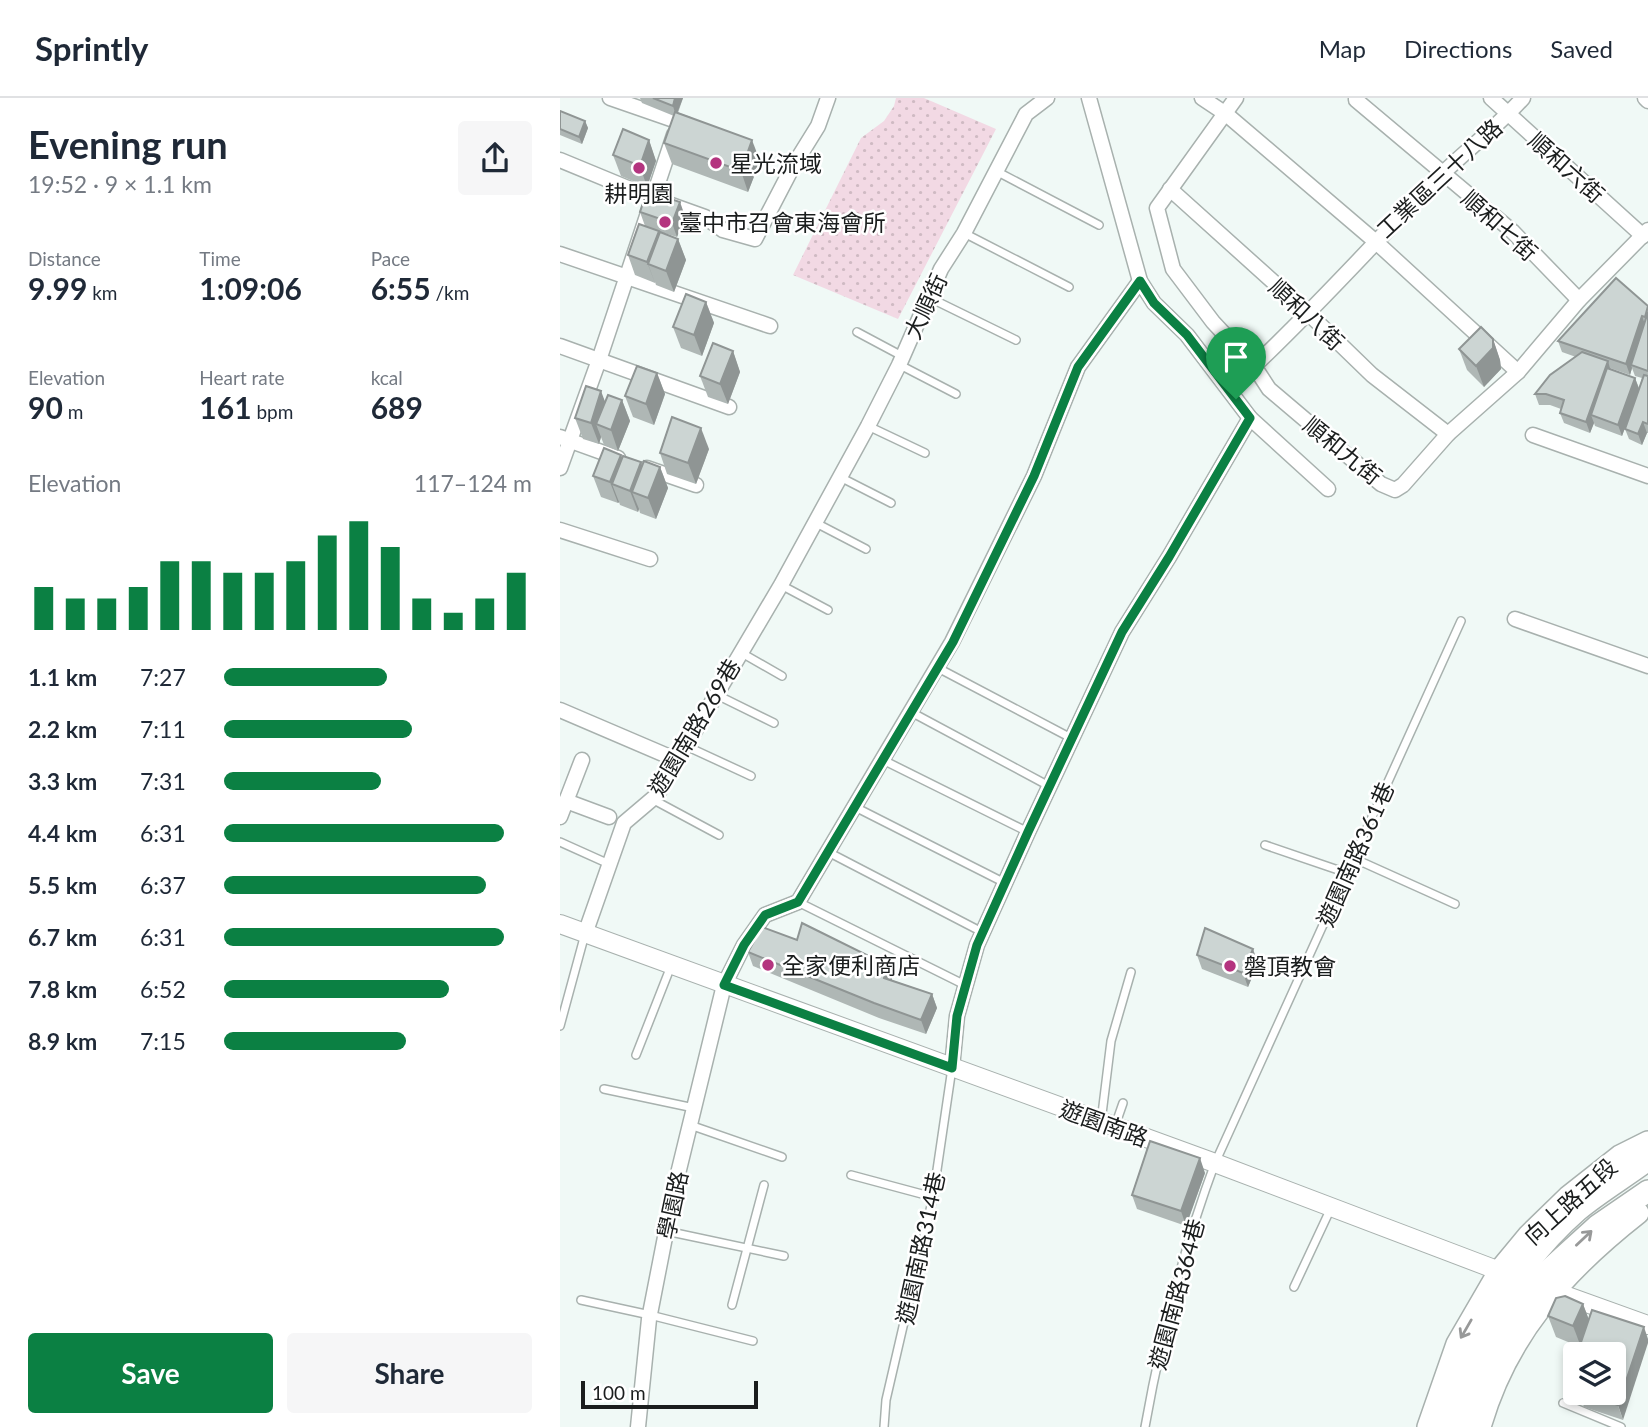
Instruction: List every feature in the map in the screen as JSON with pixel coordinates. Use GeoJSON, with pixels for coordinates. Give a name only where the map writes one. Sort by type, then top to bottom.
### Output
{"type":"FeatureCollection","features":[{"type":"Feature","properties":{"kind":"main road","name":"向上路五段"},"geometry":{"type":"LineString","coordinates":[[1526,1281],[1529,1235],[1568,1197],[1620,1156],[1648,1142]]}},
{"type":"Feature","properties":{"kind":"main road","name":"向上路五段"},"geometry":{"type":"LineString","coordinates":[[1526,1281],[1540,1248],[1579,1210],[1648,1160]]}},
{"type":"Feature","properties":{"kind":"main road","name":"向上路五段"},"geometry":{"type":"LineString","coordinates":[[1526,1281],[1597,1226],[1648,1191]]}},
{"type":"Feature","properties":{"kind":"main road"},"geometry":{"type":"LineString","coordinates":[[1428,1427],[1457,1344],[1526,1281],[1607,1239],[1648,1206]]}},
{"type":"Feature","properties":{"kind":"main road"},"geometry":{"type":"LineString","coordinates":[[1446,1427],[1456,1394],[1496,1310],[1526,1281]]}},
{"type":"Feature","properties":{"kind":"main road"},"geometry":{"type":"LineString","coordinates":[[1463,1427],[1489,1352],[1526,1281]]}},
{"type":"Feature","properties":{"kind":"main road"},"geometry":{"type":"LineString","coordinates":[[1480,1427],[1497,1377],[1521,1336],[1526,1281]]}},
{"type":"Feature","properties":{"kind":"street"},"geometry":{"type":"LineString","coordinates":[[610,98],[704,131]]}},
{"type":"Feature","properties":{"kind":"street"},"geometry":{"type":"LineString","coordinates":[[560,160],[652,198],[705,216],[723,230],[755,239],[792,168],[818,126],[828,98]]}},
{"type":"Feature","properties":{"kind":"street","name":"大順街"},"geometry":{"type":"LineString","coordinates":[[816,523],[901,360],[941,269],[964,233],[1026,114],[1046,98]]}},
{"type":"Feature","properties":{"kind":"street"},"geometry":{"type":"LineString","coordinates":[[1089,98],[1140,281],[1154,303],[1187,335],[1250,418],[1328,489]]}},
{"type":"Feature","properties":{"kind":"street","name":"工業區三十八路"},"geometry":{"type":"LineString","coordinates":[[1202,98],[1226,114],[1376,242],[1523,98]]}},
{"type":"Feature","properties":{"kind":"street"},"geometry":{"type":"LineString","coordinates":[[1226,114],[1236,98]]}},
{"type":"Feature","properties":{"kind":"street","name":"順和七街"},"geometry":{"type":"LineString","coordinates":[[1356,98],[1512,231],[1580,300]]}},
{"type":"Feature","properties":{"kind":"street","name":"順和六街"},"geometry":{"type":"LineString","coordinates":[[1491,98],[1645,233]]}},
{"type":"Feature","properties":{"kind":"street","name":"順和九街"},"geometry":{"type":"LineString","coordinates":[[1226,114],[1157,208],[1173,269],[1213,322],[1254,366],[1269,389],[1381,484],[1395,490],[1403,485],[1448,434],[1518,372],[1580,300],[1645,233]]}},
{"type":"Feature","properties":{"kind":"street"},"geometry":{"type":"LineString","coordinates":[[560,468],[565,439],[599,360],[678,121]]}},
{"type":"Feature","properties":{"kind":"street","name":"順和八街"},"geometry":{"type":"LineString","coordinates":[[1170,189],[1309,314],[1372,375],[1448,434]]}},
{"type":"Feature","properties":{"kind":"street"},"geometry":{"type":"LineString","coordinates":[[1254,366],[1309,314],[1376,242],[1518,372]]}},
{"type":"Feature","properties":{"kind":"street"},"geometry":{"type":"LineString","coordinates":[[560,254],[770,327]]}},
{"type":"Feature","properties":{"kind":"street"},"geometry":{"type":"LineString","coordinates":[[798,902],[938,668],[1034,476],[1078,367],[1140,281]]}},
{"type":"Feature","properties":{"kind":"street"},"geometry":{"type":"LineString","coordinates":[[560,345],[729,407]]}},
{"type":"Feature","properties":{"kind":"street"},"geometry":{"type":"LineString","coordinates":[[952,1068],[957,1016],[983,933],[1071,738],[1122,632],[1250,418]]}},
{"type":"Feature","properties":{"kind":"street"},"geometry":{"type":"LineString","coordinates":[[1533,435],[1648,476]]}},
{"type":"Feature","properties":{"kind":"street"},"geometry":{"type":"LineString","coordinates":[[565,439],[696,485]]}},
{"type":"Feature","properties":{"kind":"street","name":"遊園南路269巷"},"geometry":{"type":"LineString","coordinates":[[585,934],[624,823],[657,795],[816,523]]}},
{"type":"Feature","properties":{"kind":"street"},"geometry":{"type":"LineString","coordinates":[[560,530],[650,559]]}},
{"type":"Feature","properties":{"kind":"street"},"geometry":{"type":"LineString","coordinates":[[1515,619],[1648,666]]}},
{"type":"Feature","properties":{"kind":"street"},"geometry":{"type":"LineString","coordinates":[[560,710],[677,760]]}},
{"type":"Feature","properties":{"kind":"street"},"geometry":{"type":"LineString","coordinates":[[560,817],[582,760]]}},
{"type":"Feature","properties":{"kind":"street"},"geometry":{"type":"LineString","coordinates":[[566,801],[610,817]]}},
{"type":"Feature","properties":{"kind":"street","name":"學園路"},"geometry":{"type":"LineString","coordinates":[[638,1427],[650,1315],[666,1231],[724,985],[744,945],[765,915],[798,902]]}},
{"type":"Feature","properties":{"kind":"street","name":"遊園南路"},"geometry":{"type":"LineString","coordinates":[[560,924],[1215,1163],[1648,1325]]}},
{"type":"Feature","properties":{"kind":"lane"},"geometry":{"type":"LineString","coordinates":[[996,170],[1099,225]]}},
{"type":"Feature","properties":{"kind":"lane"},"geometry":{"type":"LineString","coordinates":[[964,233],[1069,287]]}},
{"type":"Feature","properties":{"kind":"lane"},"geometry":{"type":"LineString","coordinates":[[930,298],[1016,340]]}},
{"type":"Feature","properties":{"kind":"lane"},"geometry":{"type":"LineString","coordinates":[[857,332],[956,394]]}},
{"type":"Feature","properties":{"kind":"lane"},"geometry":{"type":"LineString","coordinates":[[868,426],[925,453]]}},
{"type":"Feature","properties":{"kind":"lane"},"geometry":{"type":"LineString","coordinates":[[839,477],[891,503]]}},
{"type":"Feature","properties":{"kind":"lane"},"geometry":{"type":"LineString","coordinates":[[816,523],[866,549]]}},
{"type":"Feature","properties":{"kind":"lane"},"geometry":{"type":"LineString","coordinates":[[781,584],[828,610]]}},
{"type":"Feature","properties":{"kind":"lane","name":"遊園南路361巷"},"geometry":{"type":"LineString","coordinates":[[1215,1163],[1461,621]]}},
{"type":"Feature","properties":{"kind":"lane"},"geometry":{"type":"LineString","coordinates":[[740,652],[782,676]]}},
{"type":"Feature","properties":{"kind":"lane"},"geometry":{"type":"LineString","coordinates":[[938,668],[1071,738]]}},
{"type":"Feature","properties":{"kind":"lane"},"geometry":{"type":"LineString","coordinates":[[715,694],[774,723]]}},
{"type":"Feature","properties":{"kind":"lane"},"geometry":{"type":"LineString","coordinates":[[911,712],[1049,786]]}},
{"type":"Feature","properties":{"kind":"lane"},"geometry":{"type":"LineString","coordinates":[[685,746],[751,776]]}},
{"type":"Feature","properties":{"kind":"lane"},"geometry":{"type":"LineString","coordinates":[[883,760],[1028,832]]}},
{"type":"Feature","properties":{"kind":"lane"},"geometry":{"type":"LineString","coordinates":[[652,799],[719,835]]}},
{"type":"Feature","properties":{"kind":"lane"},"geometry":{"type":"LineString","coordinates":[[855,807],[1005,883]]}},
{"type":"Feature","properties":{"kind":"lane"},"geometry":{"type":"LineString","coordinates":[[560,842],[609,864]]}},
{"type":"Feature","properties":{"kind":"lane"},"geometry":{"type":"LineString","coordinates":[[1265,845],[1347,873]]}},
{"type":"Feature","properties":{"kind":"lane"},"geometry":{"type":"LineString","coordinates":[[828,852],[983,933]]}},
{"type":"Feature","properties":{"kind":"lane"},"geometry":{"type":"LineString","coordinates":[[1353,859],[1455,904]]}},
{"type":"Feature","properties":{"kind":"lane"},"geometry":{"type":"LineString","coordinates":[[798,902],[966,985]]}},
{"type":"Feature","properties":{"kind":"lane"},"geometry":{"type":"LineString","coordinates":[[560,1026],[585,934]]}},
{"type":"Feature","properties":{"kind":"lane"},"geometry":{"type":"LineString","coordinates":[[636,1055],[671,965]]}},
{"type":"Feature","properties":{"kind":"lane"},"geometry":{"type":"LineString","coordinates":[[1108,1125],[1111,1041],[1131,972]]}},
{"type":"Feature","properties":{"kind":"lane","name":"遊園南路314巷"},"geometry":{"type":"LineString","coordinates":[[884,1427],[886,1399],[933,1197],[952,1068]]}},
{"type":"Feature","properties":{"kind":"lane"},"geometry":{"type":"LineString","coordinates":[[604,1089],[694,1108]]}},
{"type":"Feature","properties":{"kind":"lane"},"geometry":{"type":"LineString","coordinates":[[1108,1125],[1123,1103]]}},
{"type":"Feature","properties":{"kind":"lane"},"geometry":{"type":"LineString","coordinates":[[690,1125],[782,1157]]}},
{"type":"Feature","properties":{"kind":"lane","name":"遊園南路364巷"},"geometry":{"type":"LineString","coordinates":[[1145,1427],[1158,1355],[1194,1221],[1215,1163]]}},
{"type":"Feature","properties":{"kind":"lane"},"geometry":{"type":"LineString","coordinates":[[851,1175],[933,1197]]}},
{"type":"Feature","properties":{"kind":"lane"},"geometry":{"type":"LineString","coordinates":[[732,1305],[764,1185]]}},
{"type":"Feature","properties":{"kind":"lane"},"geometry":{"type":"LineString","coordinates":[[1294,1287],[1332,1207]]}},
{"type":"Feature","properties":{"kind":"lane"},"geometry":{"type":"LineString","coordinates":[[666,1231],[785,1256]]}},
{"type":"Feature","properties":{"kind":"lane"},"geometry":{"type":"LineString","coordinates":[[581,1300],[753,1341]]}},
{"type":"Feature","properties":{"kind":"lane"},"geometry":{"type":"LineString","coordinates":[[1568,1405],[1621,1427]]}},
{"type":"Feature","properties":{"kind":"shaded area"},"geometry":{"type":"Polygon","coordinates":[[[896,98],[924,98],[996,129],[898,319],[793,275],[861,138],[884,121],[896,98]]]}},
{"type":"Feature","properties":{"kind":"building"},"geometry":{"type":"Polygon","coordinates":[[[653,98],[675,98],[673,106],[653,98]]]}},
{"type":"Feature","properties":{"kind":"building"},"geometry":{"type":"Polygon","coordinates":[[[560,111],[585,121],[579,137],[560,129],[560,111]]]}},
{"type":"Feature","properties":{"kind":"building"},"geometry":{"type":"Polygon","coordinates":[[[675,112],[752,140],[741,171],[664,143],[675,112]]]}},
{"type":"Feature","properties":{"kind":"building"},"geometry":{"type":"Polygon","coordinates":[[[623,129],[649,140],[640,166],[613,155],[623,129]]]}},
{"type":"Feature","properties":{"kind":"building"},"geometry":{"type":"Polygon","coordinates":[[[647,191],[680,202],[672,223],[640,212],[647,191]]]}},
{"type":"Feature","properties":{"kind":"building"},"geometry":{"type":"Polygon","coordinates":[[[639,224],[659,231],[647,262],[628,255],[639,224]]]}},
{"type":"Feature","properties":{"kind":"building"},"geometry":{"type":"Polygon","coordinates":[[[660,232],[678,239],[666,271],[648,264],[660,232]]]}},
{"type":"Feature","properties":{"kind":"building"},"geometry":{"type":"Polygon","coordinates":[[[1616,278],[1648,306],[1626,364],[1558,341],[1616,278]]]}},
{"type":"Feature","properties":{"kind":"building"},"geometry":{"type":"Polygon","coordinates":[[[686,294],[706,302],[694,335],[673,327],[686,294]]]}},
{"type":"Feature","properties":{"kind":"building"},"geometry":{"type":"Polygon","coordinates":[[[1648,312],[1648,371],[1631,365],[1648,312]]]}},
{"type":"Feature","properties":{"kind":"building"},"geometry":{"type":"Polygon","coordinates":[[[1481,327],[1493,339],[1493,348],[1476,366],[1459,349],[1481,327]]]}},
{"type":"Feature","properties":{"kind":"building"},"geometry":{"type":"Polygon","coordinates":[[[713,343],[733,351],[720,384],[700,376],[713,343]]]}},
{"type":"Feature","properties":{"kind":"building"},"geometry":{"type":"Polygon","coordinates":[[[1582,352],[1608,361],[1586,422],[1560,413],[1564,400],[1546,394],[1535,394],[1550,375],[1582,352]]]}},
{"type":"Feature","properties":{"kind":"building"},"geometry":{"type":"Polygon","coordinates":[[[637,366],[657,373],[646,404],[625,396],[637,366]]]}},
{"type":"Feature","properties":{"kind":"building"},"geometry":{"type":"Polygon","coordinates":[[[1607,368],[1635,378],[1618,425],[1591,415],[1607,368]]]}},
{"type":"Feature","properties":{"kind":"building"},"geometry":{"type":"Polygon","coordinates":[[[1644,375],[1648,376],[1648,424],[1643,422],[1638,434],[1625,429],[1644,375]]]}},
{"type":"Feature","properties":{"kind":"building"},"geometry":{"type":"Polygon","coordinates":[[[586,386],[601,391],[591,423],[575,418],[586,386]]]}},
{"type":"Feature","properties":{"kind":"building"},"geometry":{"type":"Polygon","coordinates":[[[608,395],[622,400],[611,430],[596,424],[608,395]]]}},
{"type":"Feature","properties":{"kind":"building"},"geometry":{"type":"Polygon","coordinates":[[[672,417],[701,428],[688,463],[660,453],[672,417]]]}},
{"type":"Feature","properties":{"kind":"building"},"geometry":{"type":"Polygon","coordinates":[[[604,448],[621,455],[610,482],[593,476],[604,448]]]}},
{"type":"Feature","properties":{"kind":"building"},"geometry":{"type":"Polygon","coordinates":[[[623,456],[641,462],[630,491],[612,484],[623,456]]]}},
{"type":"Feature","properties":{"kind":"building"},"geometry":{"type":"Polygon","coordinates":[[[644,461],[660,467],[648,498],[632,492],[644,461]]]}},
{"type":"Feature","properties":{"kind":"building"},"geometry":{"type":"Polygon","coordinates":[[[802,923],[887,965],[884,978],[932,994],[921,1020],[748,952],[762,927],[797,940],[802,923]]]}},
{"type":"Feature","properties":{"kind":"building"},"geometry":{"type":"Polygon","coordinates":[[[1205,928],[1253,949],[1243,973],[1197,955],[1205,928]]]}},
{"type":"Feature","properties":{"kind":"building"},"geometry":{"type":"Polygon","coordinates":[[[1150,1141],[1200,1158],[1181,1211],[1132,1195],[1150,1141]]]}},
{"type":"Feature","properties":{"kind":"building"},"geometry":{"type":"Polygon","coordinates":[[[1565,1296],[1583,1304],[1573,1326],[1548,1316],[1556,1298],[1565,1296]]]}},
{"type":"Feature","properties":{"kind":"building"},"geometry":{"type":"Polygon","coordinates":[[[1592,1310],[1644,1327],[1626,1381],[1626,1342],[1581,1342],[1592,1310]]]}},
{"type":"Feature","properties":{"kind":"place","name":"星光流域"},"geometry":{"type":"Point","coordinates":[716,163]}},
{"type":"Feature","properties":{"kind":"place","name":"耕明園"},"geometry":{"type":"Point","coordinates":[639,168]}},
{"type":"Feature","properties":{"kind":"place","name":"臺中市召會東海會所"},"geometry":{"type":"Point","coordinates":[665,222]}},
{"type":"Feature","properties":{"kind":"place","name":"全家便利商店"},"geometry":{"type":"Point","coordinates":[768,965]}},
{"type":"Feature","properties":{"kind":"place","name":"磐頂教會"},"geometry":{"type":"Point","coordinates":[1230,966]}},
{"type":"Feature","properties":{"kind":"route"},"geometry":{"type":"LineString","coordinates":[[1140,281],[1154,303],[1187,335],[1236,399],[1250,418],[1122,632],[977,945],[957,1016],[952,1068],[724,985],[744,945],[765,915],[798,902],[938,668],[1034,476],[1078,367],[1140,281]]}}]}
